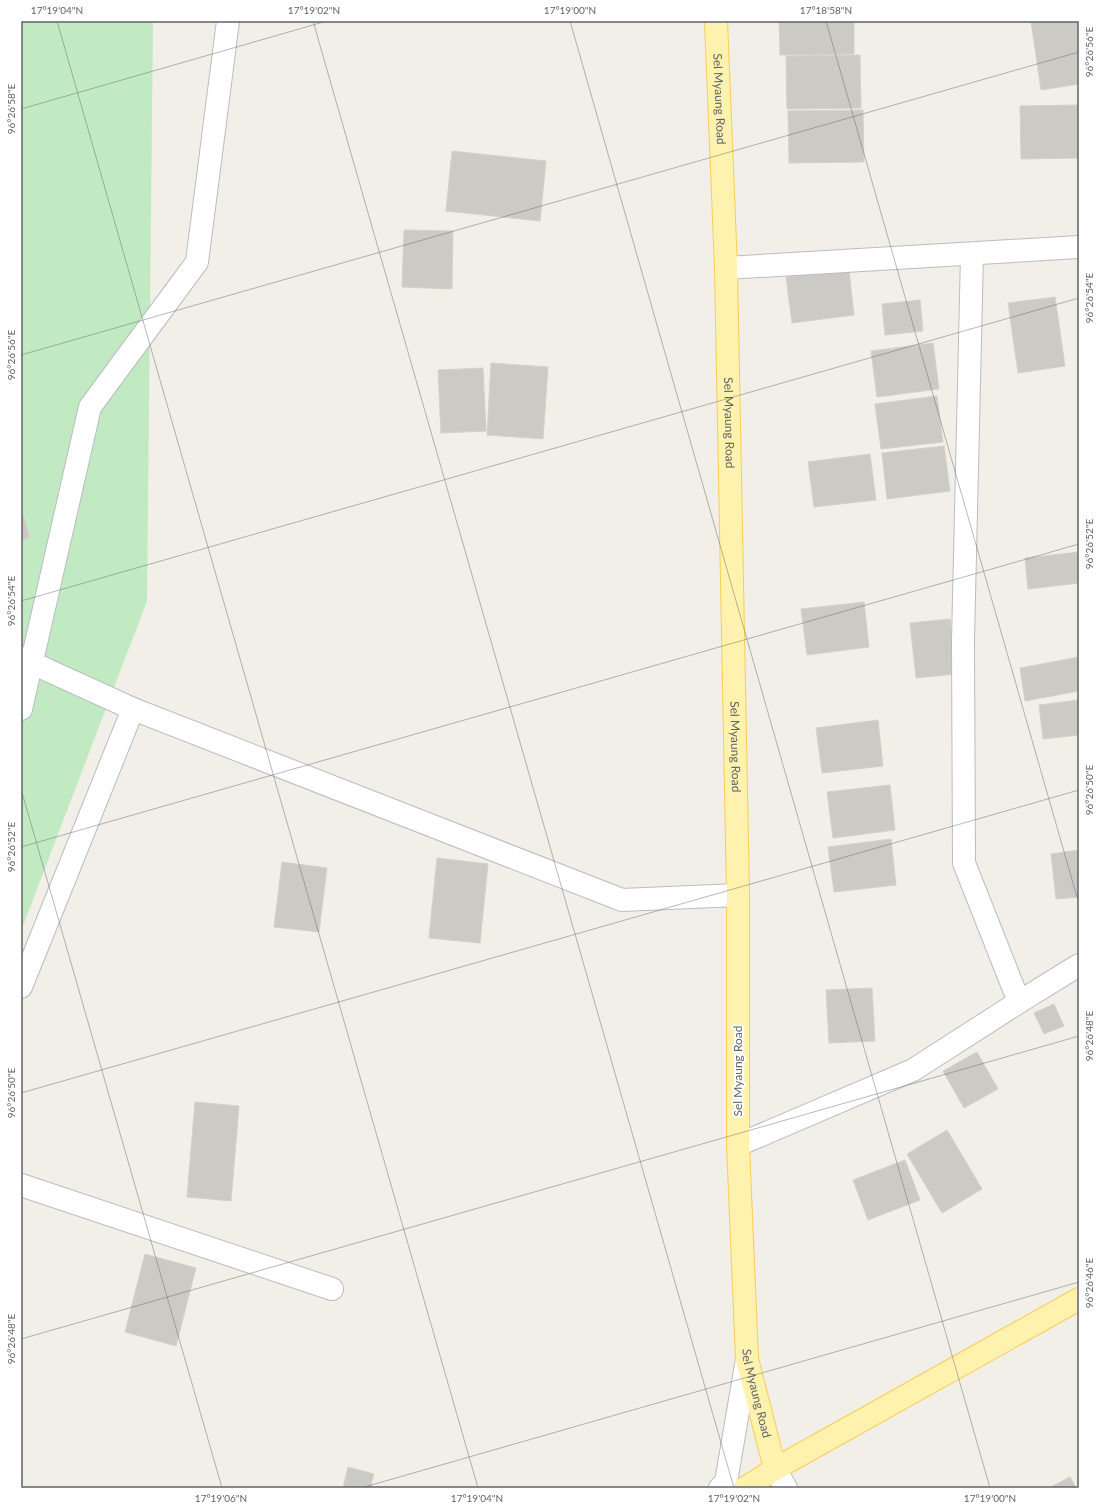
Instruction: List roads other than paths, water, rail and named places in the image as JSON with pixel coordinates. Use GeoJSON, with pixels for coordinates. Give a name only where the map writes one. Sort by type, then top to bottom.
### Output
{"type":"FeatureCollection","features":[{"type":"Feature","properties":{"kind":"main road","name":"Sel Myaung Road"},"geometry":{"type":"LineString","coordinates":[[716,21],[726,268],[738,895],[738,1145],[747,1359],[775,1470]]}},
{"type":"Feature","properties":{"kind":"main road"},"geometry":{"type":"LineString","coordinates":[[745,1488],[1079,1299]]}},
{"type":"Feature","properties":{"kind":"street"},"geometry":{"type":"LineString","coordinates":[[21,709],[26,660],[90,407],[197,262],[228,21]]}},
{"type":"Feature","properties":{"kind":"street"},"geometry":{"type":"LineString","coordinates":[[726,268],[1079,247]]}},
{"type":"Feature","properties":{"kind":"street"},"geometry":{"type":"LineString","coordinates":[[972,254],[963,640],[964,863],[1019,1002]]}},
{"type":"Feature","properties":{"kind":"street"},"geometry":{"type":"LineString","coordinates":[[26,660],[133,709],[622,900],[738,895]]}},
{"type":"Feature","properties":{"kind":"street"},"geometry":{"type":"LineString","coordinates":[[21,987],[133,709]]}},
{"type":"Feature","properties":{"kind":"street"},"geometry":{"type":"LineString","coordinates":[[738,1145],[913,1070],[1079,965]]}},
{"type":"Feature","properties":{"kind":"street"},"geometry":{"type":"LineString","coordinates":[[21,1185],[332,1289]]}},
{"type":"Feature","properties":{"kind":"street"},"geometry":{"type":"LineString","coordinates":[[720,1488],[726,1482],[747,1359]]}},
{"type":"Feature","properties":{"kind":"street"},"geometry":{"type":"LineString","coordinates":[[775,1470],[786,1488]]}}]}
